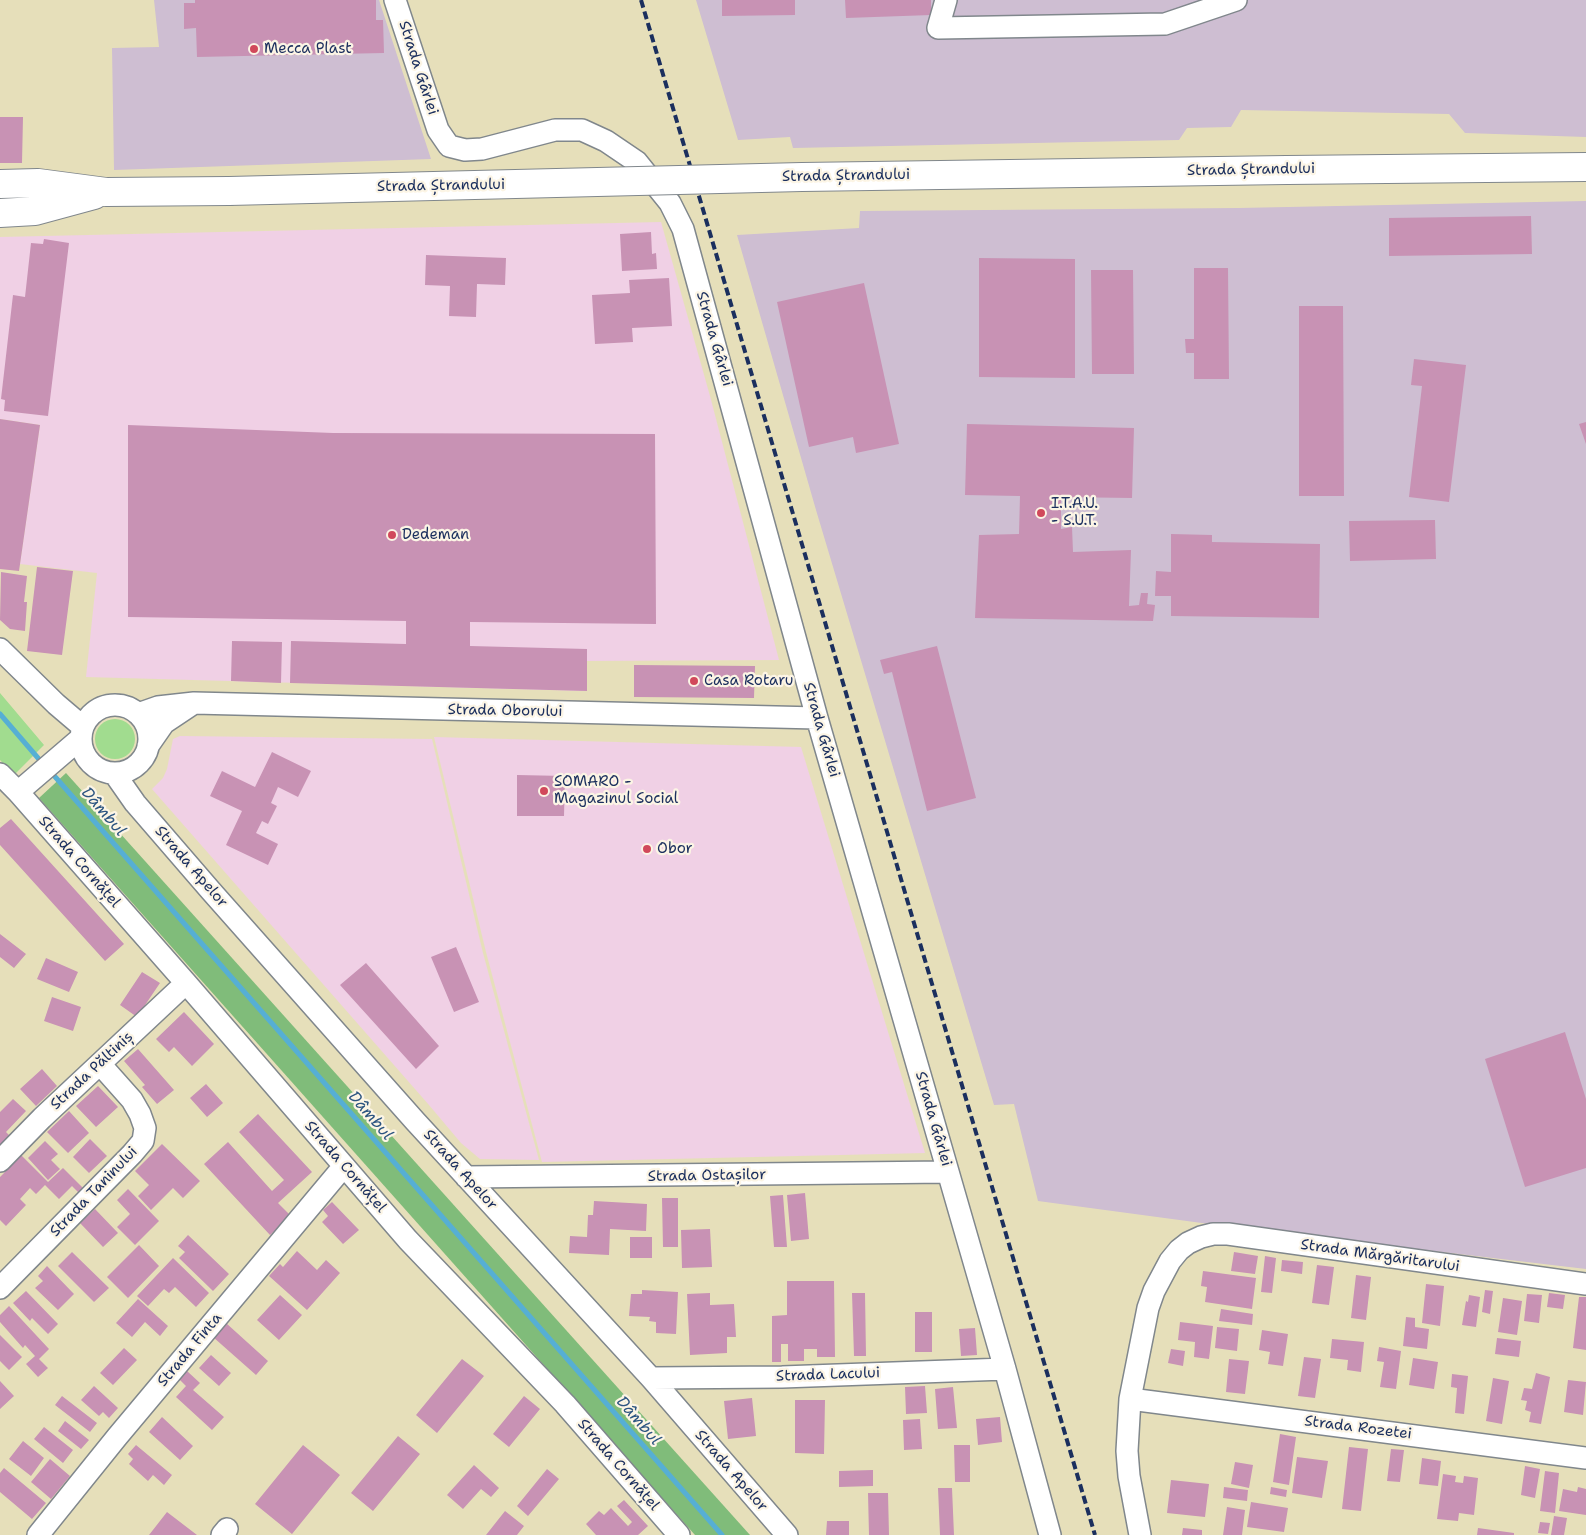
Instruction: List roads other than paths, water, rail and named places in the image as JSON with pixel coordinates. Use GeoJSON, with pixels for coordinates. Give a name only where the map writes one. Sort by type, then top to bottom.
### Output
{"type":"FeatureCollection","features":[{"type":"Feature","properties":{"kind":"main road","name":"Strada Ștrandului"},"geometry":{"type":"LineString","coordinates":[[0,184],[38,182],[106,192],[229,191],[802,176],[1586,167]]}},
{"type":"Feature","properties":{"kind":"main road","name":"Strada Ștrandului"},"geometry":{"type":"LineString","coordinates":[[0,213],[35,211],[106,192]]}},
{"type":"Feature","properties":{"kind":"street","name":"Strada Gârlei"},"geometry":{"type":"LineString","coordinates":[[396,0],[438,130],[449,146],[465,150],[482,149],[555,130],[582,130],[606,141],[637,162],[670,204],[682,229],[817,718],[1005,1369],[1050,1535]]}},
{"type":"Feature","properties":{"kind":"street"},"geometry":{"type":"LineString","coordinates":[[946,0],[938,28],[1165,24],[1236,0]]}},
{"type":"Feature","properties":{"kind":"street"},"geometry":{"type":"LineString","coordinates":[[0,649],[82,732],[82,748],[87,758],[94,766],[104,771],[114,773],[126,771],[136,765],[144,756],[148,746],[164,723],[194,703]]}},
{"type":"Feature","properties":{"kind":"street","name":"Strada Oborului"},"geometry":{"type":"LineString","coordinates":[[138,714],[158,707],[194,703],[817,718]]}},
{"type":"Feature","properties":{"kind":"street"},"geometry":{"type":"LineString","coordinates":[[56,704],[96,710]]}},
{"type":"Feature","properties":{"kind":"street"},"geometry":{"type":"LineString","coordinates":[[21,789],[62,754],[82,732],[88,718],[96,710],[111,705],[121,705],[130,708],[138,714],[145,724],[148,734],[148,746]]}},
{"type":"Feature","properties":{"kind":"street"},"geometry":{"type":"LineString","coordinates":[[135,803],[136,765]]}},
{"type":"Feature","properties":{"kind":"street","name":"Strada Apelor"},"geometry":{"type":"LineString","coordinates":[[114,773],[135,803],[218,899],[466,1177],[651,1378],[787,1535]]}},
{"type":"Feature","properties":{"kind":"street","name":"Strada Cornățel"},"geometry":{"type":"LineString","coordinates":[[0,774],[21,789],[408,1240],[565,1404],[668,1530]]}},
{"type":"Feature","properties":{"kind":"street","name":"Strada Păltiniș"},"geometry":{"type":"LineString","coordinates":[[0,1161],[42,1118],[186,983]]}},
{"type":"Feature","properties":{"kind":"street","name":"Strada Taninului"},"geometry":{"type":"LineString","coordinates":[[0,1288],[143,1141],[145,1128],[140,1114],[132,1100],[100,1064]]}},
{"type":"Feature","properties":{"kind":"street","name":"Strada Finta"},"geometry":{"type":"LineString","coordinates":[[38,1535],[117,1437],[344,1166]]}},
{"type":"Feature","properties":{"kind":"street","name":"Strada Ostașilor"},"geometry":{"type":"LineString","coordinates":[[466,1177],[948,1172]]}},
{"type":"Feature","properties":{"kind":"street","name":"Strada Mărgăritarului"},"geometry":{"type":"LineString","coordinates":[[1130,1399],[1148,1308],[1163,1274],[1179,1250],[1200,1237],[1213,1234],[1228,1234],[1586,1284]]}},
{"type":"Feature","properties":{"kind":"street","name":"Strada Lacului"},"geometry":{"type":"LineString","coordinates":[[651,1378],[782,1377],[1005,1369]]}},
{"type":"Feature","properties":{"kind":"street"},"geometry":{"type":"LineString","coordinates":[[1130,1399],[1127,1451],[1129,1476],[1140,1535]]}},
{"type":"Feature","properties":{"kind":"street","name":"Strada Rozetei"},"geometry":{"type":"LineString","coordinates":[[1130,1399],[1586,1458]]}},
{"type":"Feature","properties":{"kind":"waterway","name":"Dâmbul"},"geometry":{"type":"LineString","coordinates":[[0,714],[44,765]]}},
{"type":"Feature","properties":{"kind":"waterway","name":"Dâmbul"},"geometry":{"type":"LineString","coordinates":[[50,771],[722,1535]]}},
{"type":"Feature","properties":{"kind":"railway"},"geometry":{"type":"LineString","coordinates":[[641,0],[1095,1535]]}},
{"type":"Feature","properties":{"kind":"place","name":"Mecca Plast"},"geometry":{"type":"Point","coordinates":[254,49]}},
{"type":"Feature","properties":{"kind":"place","name":"I.T.A.U. - S.U.T."},"geometry":{"type":"Point","coordinates":[1041,513]}},
{"type":"Feature","properties":{"kind":"place","name":"Dedeman"},"geometry":{"type":"Point","coordinates":[392,535]}},
{"type":"Feature","properties":{"kind":"place","name":"Casa Rotaru"},"geometry":{"type":"Point","coordinates":[694,681]}},
{"type":"Feature","properties":{"kind":"place","name":"SOMARO - Magazinul Social"},"geometry":{"type":"Point","coordinates":[544,791]}},
{"type":"Feature","properties":{"kind":"place","name":"Obor"},"geometry":{"type":"Point","coordinates":[647,849]}}]}
